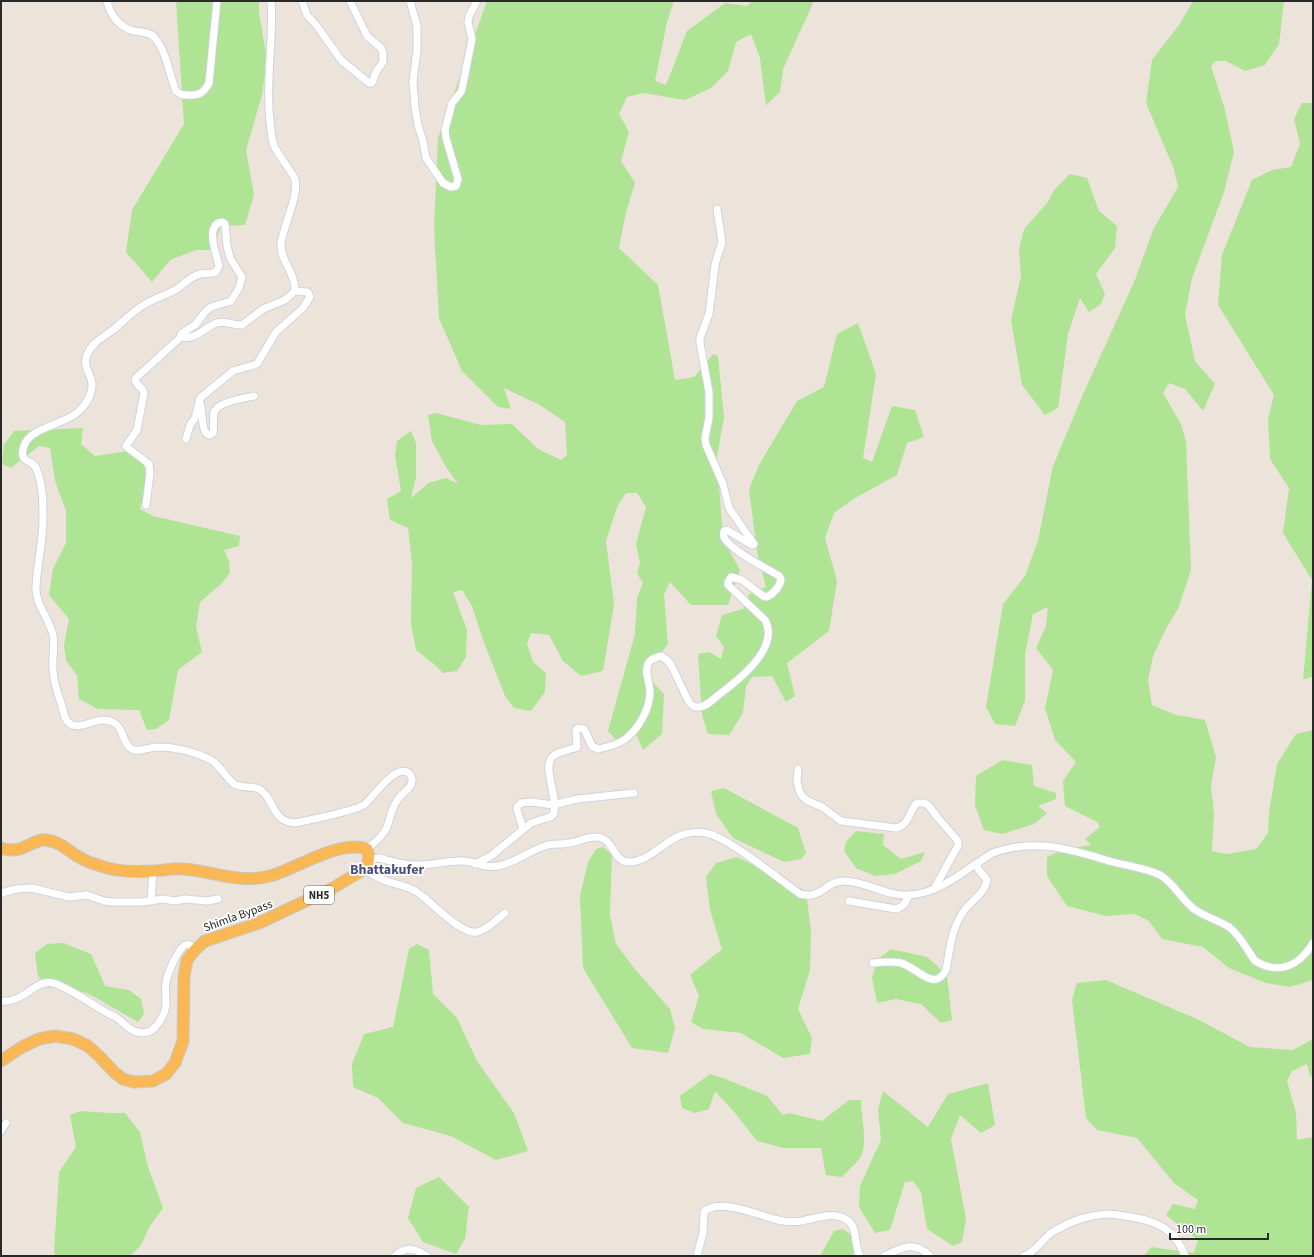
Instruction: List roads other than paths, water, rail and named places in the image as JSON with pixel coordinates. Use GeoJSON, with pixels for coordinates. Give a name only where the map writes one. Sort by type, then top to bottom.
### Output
{"type":"FeatureCollection","features":[{"type":"Feature","properties":{"kind":"highway"},"geometry":{"type":"LineString","coordinates":[[1,848],[9,851],[45,840],[60,843],[79,857],[101,867],[123,871],[153,872],[181,868],[206,872],[232,879],[252,879],[270,876],[300,863],[346,847],[356,846],[367,849],[369,854],[367,867]]}},
{"type":"Feature","properties":{"kind":"highway","name":"Shimla Bypass"},"geometry":{"type":"LineString","coordinates":[[1,1061],[22,1047],[39,1039],[54,1036],[73,1039],[88,1046],[123,1079],[134,1082],[153,1081],[166,1074],[175,1063],[183,1041],[184,977],[187,960],[205,940],[259,923],[331,889],[367,867]]}},
{"type":"Feature","properties":{"kind":"street"},"geometry":{"type":"LineString","coordinates":[[107,1],[111,11],[121,26],[129,30],[149,34],[156,38],[176,91],[181,95],[194,96],[203,92],[209,84],[217,1]]}},
{"type":"Feature","properties":{"kind":"street"},"geometry":{"type":"LineString","coordinates":[[271,1],[272,30],[268,104],[274,146],[296,181],[292,206],[281,247],[283,258],[294,280],[295,291]]}},
{"type":"Feature","properties":{"kind":"street"},"geometry":{"type":"LineString","coordinates":[[302,1],[307,14],[341,60],[369,83],[372,83],[376,72],[383,62],[383,53],[381,48],[367,36],[350,1]]}},
{"type":"Feature","properties":{"kind":"street"},"geometry":{"type":"LineString","coordinates":[[410,1],[416,20],[417,33],[413,76],[415,108],[425,156],[443,182],[447,186],[454,187],[458,184],[458,180],[445,130],[452,103],[462,89],[472,39],[468,16],[477,1]]}},
{"type":"Feature","properties":{"kind":"street"},"geometry":{"type":"LineString","coordinates":[[475,864],[491,856],[532,823],[553,815],[555,804],[550,774],[550,759],[555,754],[577,747],[576,731],[578,728],[584,729],[592,746],[598,749],[612,746],[633,732],[646,709],[650,693],[647,666],[649,662],[661,656],[667,660],[688,700],[692,706],[697,707],[708,703],[736,681],[756,661],[766,642],[768,625],[765,620],[728,585],[728,582],[731,577],[742,580],[763,596],[767,597],[777,589],[780,585],[781,579],[779,576],[744,556],[725,539],[724,532],[727,530],[752,546],[754,544],[730,508],[723,484],[706,445],[705,438],[709,395],[700,338],[709,314],[715,266],[722,243],[717,209]]}},
{"type":"Feature","properties":{"kind":"street"},"geometry":{"type":"LineString","coordinates":[[146,505],[150,473],[149,464],[126,446],[137,430],[144,393],[144,391],[136,384],[135,380],[137,376],[182,336],[182,333],[195,325],[209,309],[231,301],[242,279],[242,275],[230,258],[227,246],[225,224],[222,222],[216,224],[214,227],[213,245],[219,266],[216,272],[213,274],[200,274],[195,276],[175,290],[143,305],[99,340],[89,351],[85,360],[85,366],[92,385],[91,393],[86,402],[75,415],[51,425],[32,436],[28,439],[24,446],[24,460],[34,464],[40,478],[43,521],[36,595],[53,634],[53,672],[55,685],[65,718],[69,723],[81,726],[98,720],[106,720],[118,725],[128,746],[132,750],[156,747],[171,748],[212,760],[235,784],[259,789],[270,802],[278,816],[284,821],[294,823],[353,810],[364,805],[392,776],[399,771],[407,771],[411,776],[412,782],[409,789],[400,796],[392,806],[386,829],[380,838],[367,849]]}},
{"type":"Feature","properties":{"kind":"street"},"geometry":{"type":"LineString","coordinates":[[182,336],[186,338],[192,337],[220,322],[238,326],[242,325],[266,308],[285,300],[295,291],[308,292],[310,295],[303,308],[276,332],[259,362],[253,366],[233,371],[199,400],[195,418],[190,425],[186,439]]}},
{"type":"Feature","properties":{"kind":"street"},"geometry":{"type":"LineString","coordinates":[[199,400],[204,431],[210,435],[213,433],[214,413],[217,408],[223,404],[254,396]]}},
{"type":"Feature","properties":{"kind":"street"},"geometry":{"type":"LineString","coordinates":[[798,769],[797,781],[802,796],[808,801],[822,806],[841,821],[896,828],[907,823],[914,807],[918,803],[928,805],[958,841],[958,846],[934,889]]}},
{"type":"Feature","properties":{"kind":"street"},"geometry":{"type":"LineString","coordinates":[[523,829],[517,810],[517,807],[521,803],[532,802],[555,804],[576,799],[634,793]]}},
{"type":"Feature","properties":{"kind":"street"},"geometry":{"type":"LineString","coordinates":[[505,913],[477,932],[470,932],[450,919],[416,891],[382,879],[367,867],[373,859],[379,858],[415,866],[455,861],[465,861],[489,867],[498,866],[545,846],[568,844],[588,838],[598,837],[611,844],[617,856],[624,861],[638,861],[677,836],[696,832],[714,835],[732,845],[800,894],[808,896],[815,895],[833,883],[844,881],[909,896],[934,889],[957,877],[992,853],[1005,849],[1039,846],[1062,847],[1159,875],[1171,884],[1196,910],[1233,930],[1254,961],[1260,964],[1273,968],[1281,968],[1290,965],[1303,958],[1313,943]]}},
{"type":"Feature","properties":{"kind":"street"},"geometry":{"type":"LineString","coordinates":[[873,962],[902,964],[912,968],[926,978],[933,980],[943,976],[946,970],[953,934],[958,919],[980,894],[987,880],[978,869],[977,863]]}},
{"type":"Feature","properties":{"kind":"street"},"geometry":{"type":"LineString","coordinates":[[151,901],[153,872]]}},
{"type":"Feature","properties":{"kind":"street"},"geometry":{"type":"LineString","coordinates":[[1,893],[17,889],[32,888],[69,897],[82,895],[112,902],[151,901],[163,899],[175,901],[185,899],[207,901],[218,899]]}},
{"type":"Feature","properties":{"kind":"street"},"geometry":{"type":"LineString","coordinates":[[849,901],[896,909],[904,905],[909,896]]}},
{"type":"Feature","properties":{"kind":"street"},"geometry":{"type":"LineString","coordinates":[[1,1001],[8,1002],[17,999],[39,984],[47,982],[55,983],[74,992],[137,1032],[144,1033],[151,1031],[157,1026],[162,1017],[165,1009],[166,982],[170,970],[181,950],[188,944],[192,945],[195,950]]}},
{"type":"Feature","properties":{"kind":"street"},"geometry":{"type":"LineString","coordinates":[[1,1131],[6,1123]]}},
{"type":"Feature","properties":{"kind":"street"},"geometry":{"type":"LineString","coordinates":[[697,1256],[703,1233],[704,1212],[711,1207],[718,1206],[731,1207],[777,1220],[790,1222],[830,1215],[839,1216],[852,1224],[855,1230],[856,1245],[860,1256]]}},
{"type":"Feature","properties":{"kind":"street"},"geometry":{"type":"LineString","coordinates":[[1024,1256],[1035,1250],[1050,1234],[1066,1225],[1082,1219],[1107,1214],[1148,1220],[1156,1223],[1167,1229],[1176,1238],[1185,1256]]}},
{"type":"Feature","properties":{"kind":"street"},"geometry":{"type":"LineString","coordinates":[[884,1256],[913,1246],[921,1249],[930,1256]]}},
{"type":"Feature","properties":{"kind":"street"},"geometry":{"type":"LineString","coordinates":[[395,1256],[400,1251],[413,1249],[427,1256]]}},
{"type":"Feature","properties":{"kind":"district","name":"Bhattakufer"},"geometry":{"type":"Point","coordinates":[387,870]}}]}
